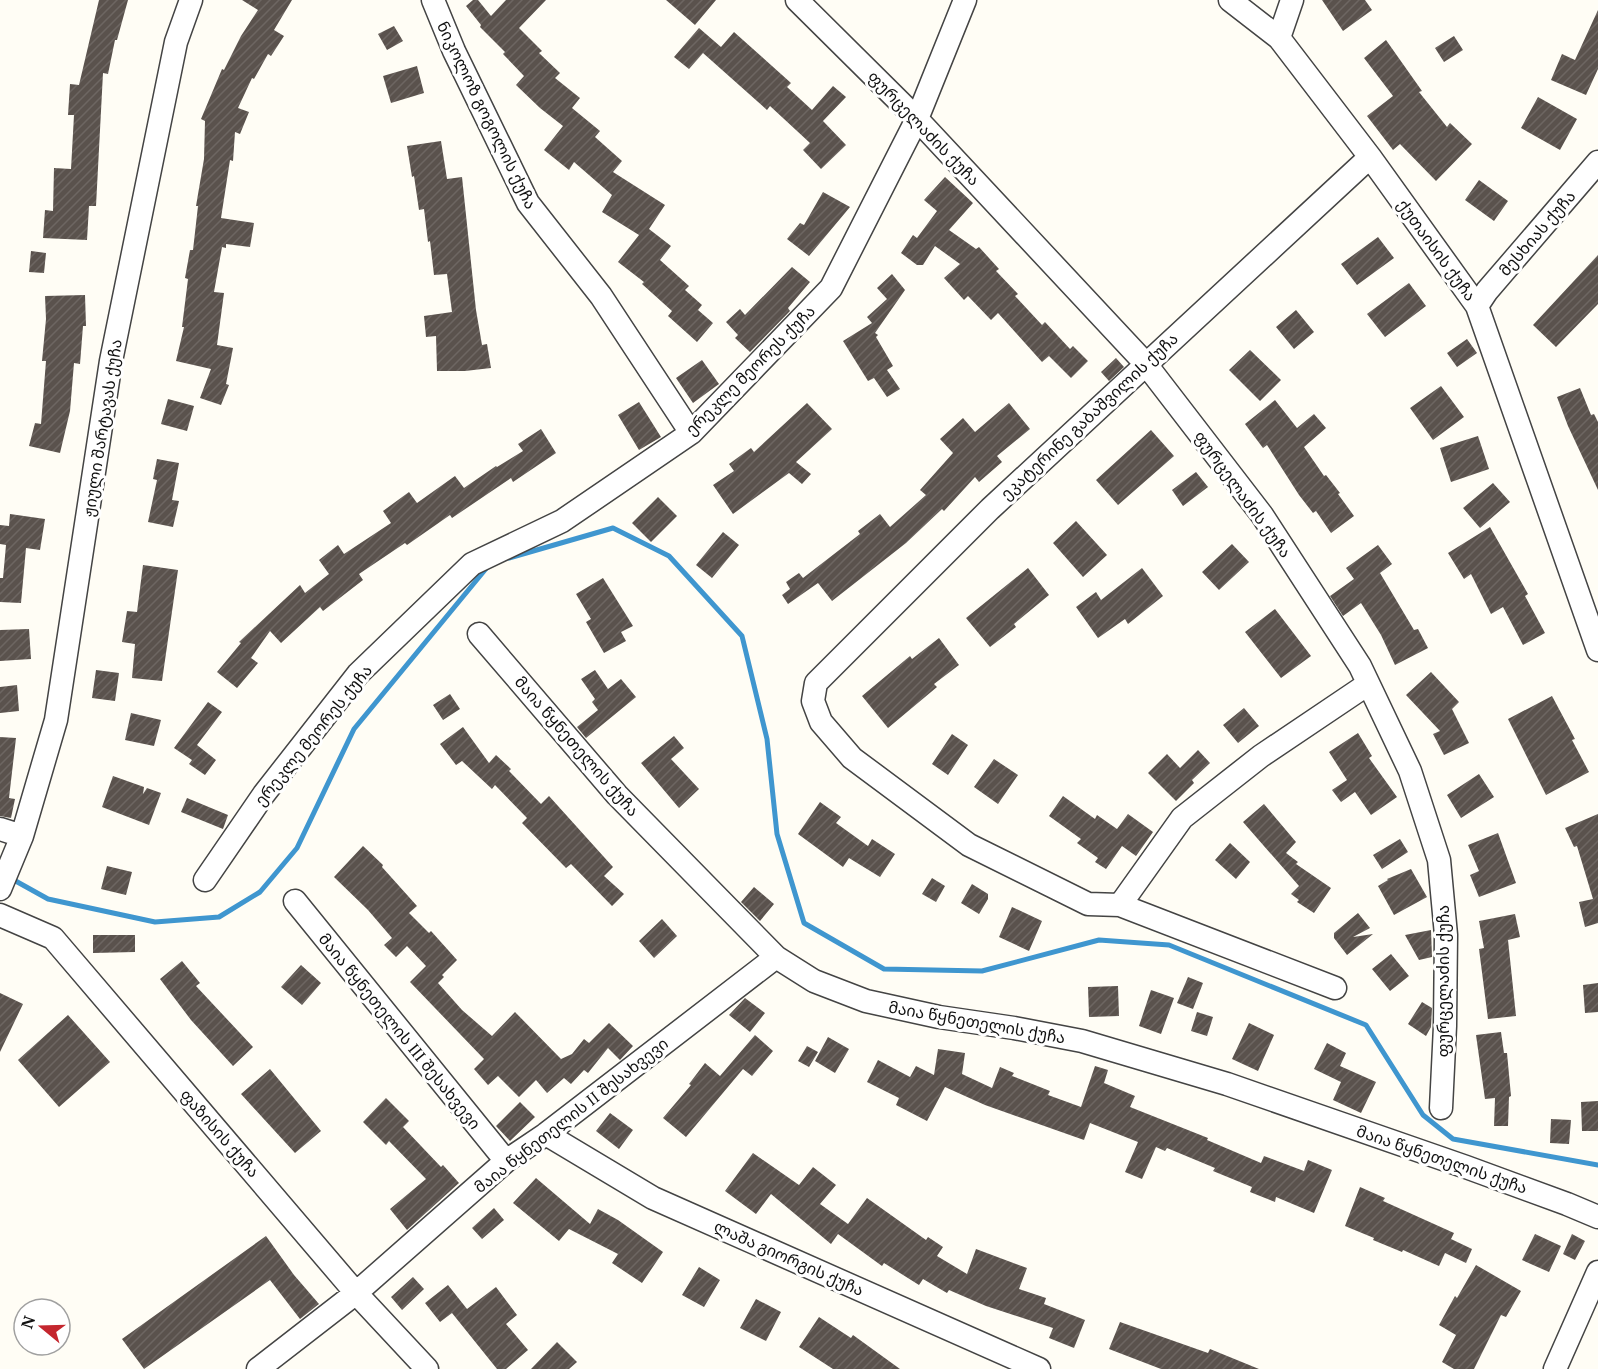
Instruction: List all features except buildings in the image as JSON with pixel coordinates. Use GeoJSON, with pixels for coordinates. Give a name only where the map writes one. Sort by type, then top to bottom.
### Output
{"type":"FeatureCollection","features":[{"type":"Feature","properties":{"kind":"street","name":"ჟიული შარტავას ქუჩა"},"geometry":{"type":"LineString","coordinates":[[0,889],[18,846],[56,720],[111,361],[176,42],[191,0]]}},
{"type":"Feature","properties":{"kind":"street","name":"ნიკოლოზ გოგოლის ქუჩა"},"geometry":{"type":"LineString","coordinates":[[433,0],[454,51],[528,203],[600,296],[691,433]]}},
{"type":"Feature","properties":{"kind":"street","name":"ფურცელაძის ქუჩა"},"geometry":{"type":"LineString","coordinates":[[797,0],[917,119],[1145,363],[1262,515],[1360,666],[1410,771],[1439,860],[1446,935],[1441,1108]]}},
{"type":"Feature","properties":{"kind":"street","name":"ერეკლე მეორეს ქუჩა"},"geometry":{"type":"LineString","coordinates":[[205,880],[264,794],[358,674],[472,564],[562,521],[691,433],[831,288],[917,119],[964,0]]}},
{"type":"Feature","properties":{"kind":"street","name":"ქუთაისის ქუჩა"},"geometry":{"type":"LineString","coordinates":[[1230,0],[1279,38],[1370,157],[1477,306],[1598,650]]}},
{"type":"Feature","properties":{"kind":"street"},"geometry":{"type":"LineString","coordinates":[[1279,38],[1292,0]]}},
{"type":"Feature","properties":{"kind":"street","name":"ეკატერინე გაბაშვილის ქუჩა"},"geometry":{"type":"LineString","coordinates":[[1120,905],[1088,904],[969,845],[852,758],[820,722],[813,701],[816,683],[990,509],[1370,157]]}},
{"type":"Feature","properties":{"kind":"street","name":"მესხიას ქუჩა"},"geometry":{"type":"LineString","coordinates":[[1477,306],[1487,291],[1598,162]]}},
{"type":"Feature","properties":{"kind":"street","name":"მაია წყნეთელის ქუჩა"},"geometry":{"type":"LineString","coordinates":[[479,634],[617,795],[776,957],[814,981],[866,1001],[939,1017],[1082,1041],[1227,1084],[1466,1167],[1598,1217]]}},
{"type":"Feature","properties":{"kind":"street"},"geometry":{"type":"LineString","coordinates":[[1335,988],[1120,905],[1182,818],[1261,756],[1368,684]]}},
{"type":"Feature","properties":{"kind":"street"},"geometry":{"type":"LineString","coordinates":[[0,829],[18,846]]}},
{"type":"Feature","properties":{"kind":"street","name":"მაია წყნეთელის III შესახვევი"},"geometry":{"type":"LineString","coordinates":[[294,901],[506,1161]]}},
{"type":"Feature","properties":{"kind":"street","name":"ფაზისის ქუჩა"},"geometry":{"type":"LineString","coordinates":[[0,915],[53,938],[356,1293],[427,1369]]}},
{"type":"Feature","properties":{"kind":"street","name":"მაია წყნეთელის II შესახვევი"},"geometry":{"type":"LineString","coordinates":[[258,1369],[356,1293],[506,1161],[546,1134],[776,957]]}},
{"type":"Feature","properties":{"kind":"street","name":"ლაშა გიორგის ქუჩა"},"geometry":{"type":"LineString","coordinates":[[546,1134],[653,1198],[1039,1369]]}},
{"type":"Feature","properties":{"kind":"street"},"geometry":{"type":"LineString","coordinates":[[1555,1369],[1598,1272]]}},
{"type":"Feature","properties":{"kind":"waterway"},"geometry":{"type":"LineString","coordinates":[[509,558],[613,528],[669,556],[742,636],[767,739],[777,834],[804,923],[884,969],[982,971],[1099,940],[1169,945],[1366,1025],[1423,1115],[1453,1139],[1598,1165]]}},
{"type":"Feature","properties":{"kind":"waterway"},"geometry":{"type":"LineString","coordinates":[[12,879],[48,899],[155,922],[219,917],[260,892],[297,848],[354,729],[489,565]]}}]}
